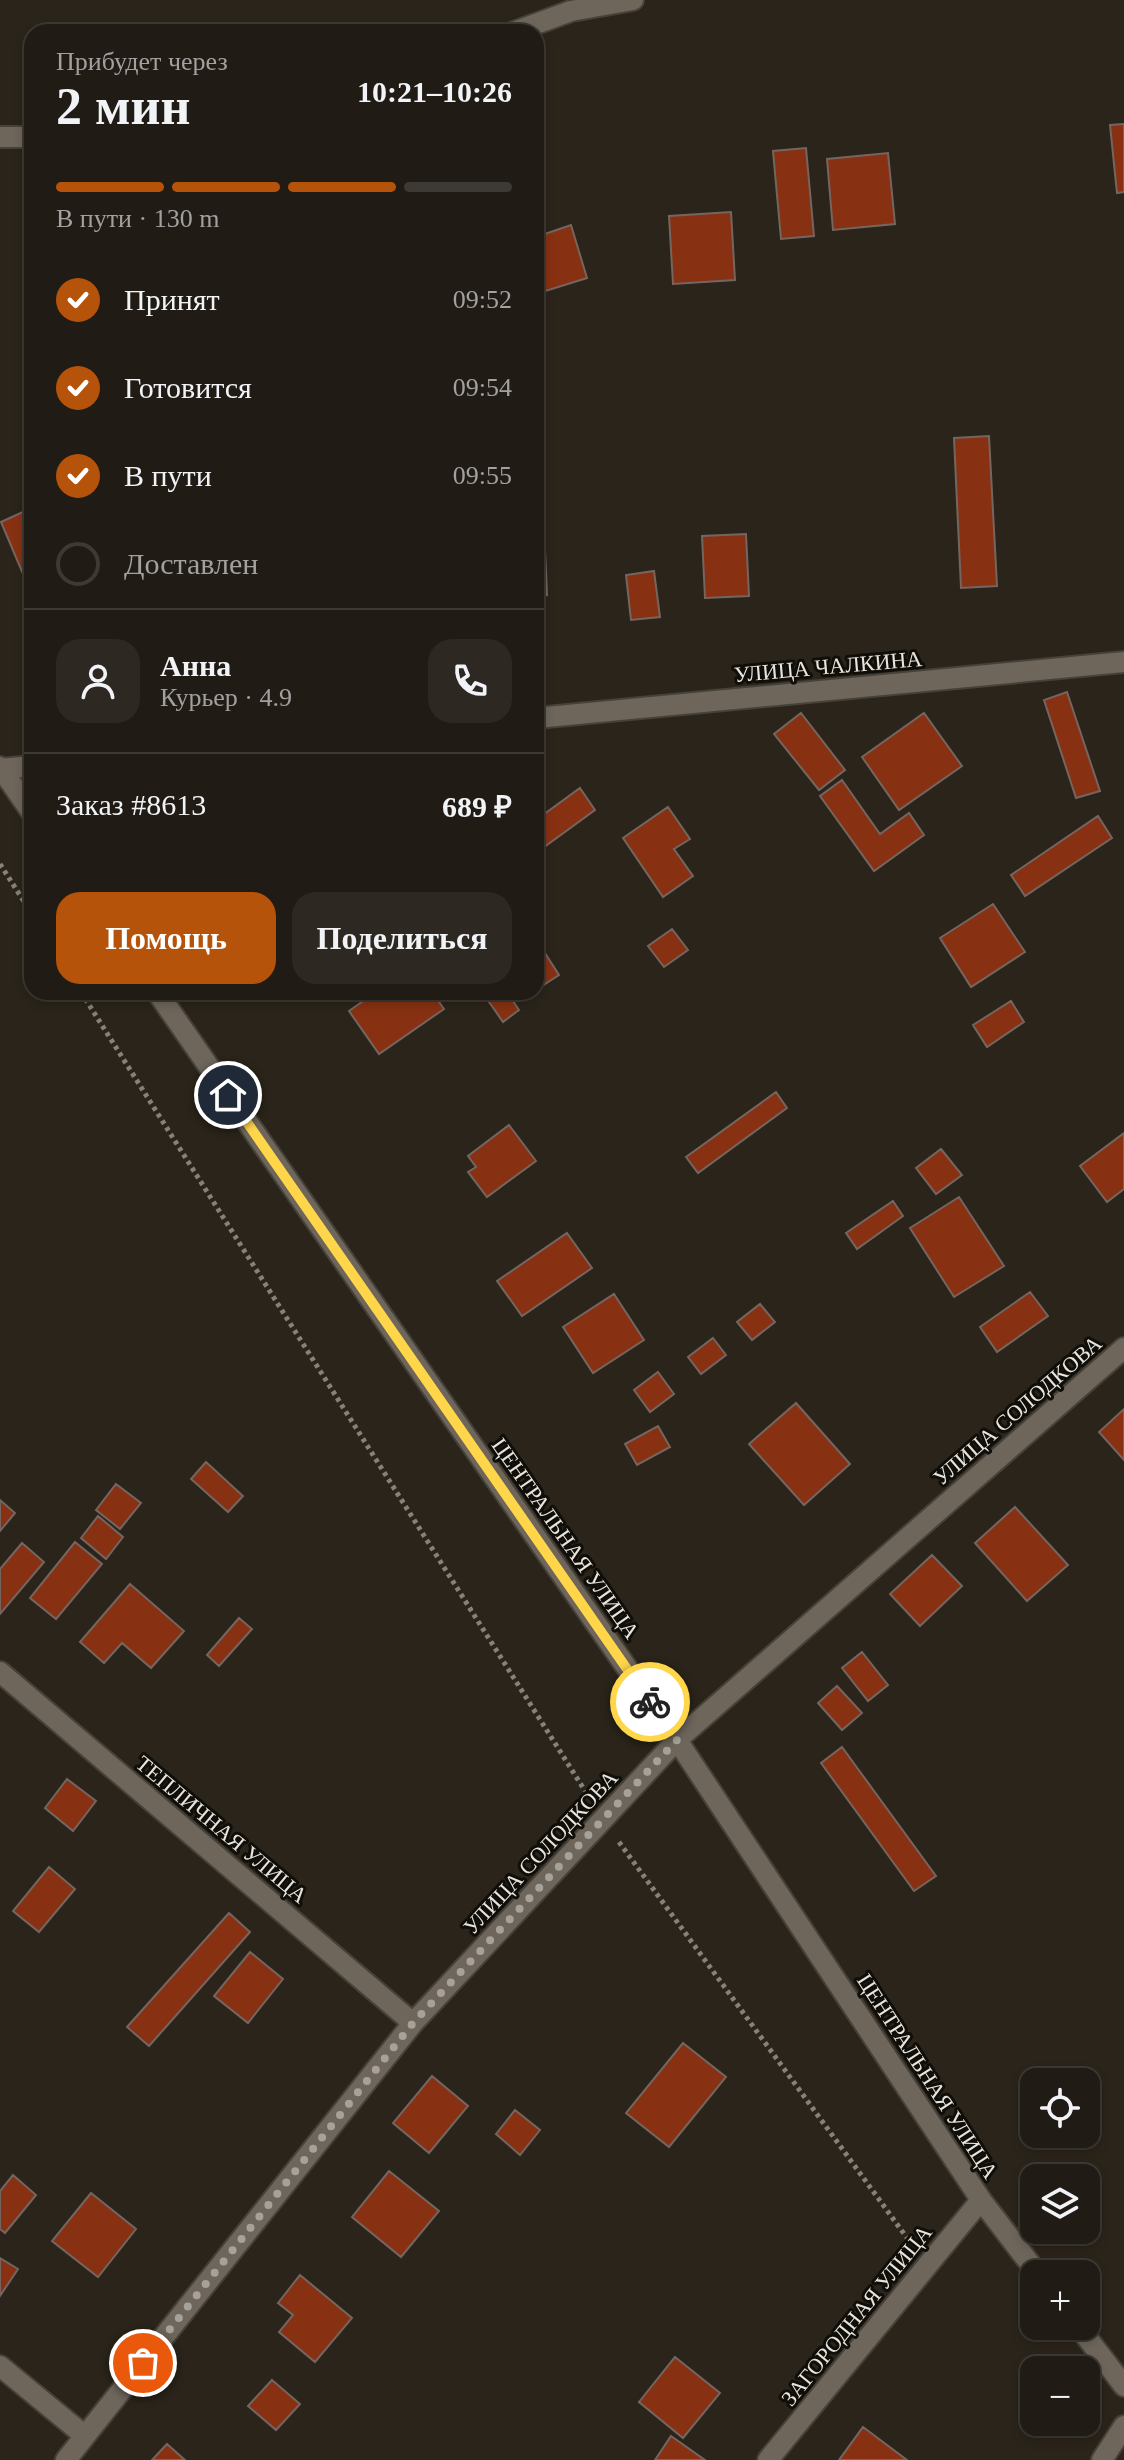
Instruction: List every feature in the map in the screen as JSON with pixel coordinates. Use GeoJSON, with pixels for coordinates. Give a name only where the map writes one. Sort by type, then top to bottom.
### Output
{"type":"FeatureCollection","features":[{"type":"Feature","properties":{"kind":"street"},"geometry":{"type":"LineString","coordinates":[[536,24],[571,11],[633,0]]}},
{"type":"Feature","properties":{"kind":"street"},"geometry":{"type":"LineString","coordinates":[[0,137],[24,137]]}},
{"type":"Feature","properties":{"kind":"street","name":"УЛИЦА ЧАЛКИНА"},"geometry":{"type":"LineString","coordinates":[[544,717],[1124,662]]}},
{"type":"Feature","properties":{"kind":"street"},"geometry":{"type":"LineString","coordinates":[[0,768],[24,766]]}},
{"type":"Feature","properties":{"kind":"street"},"geometry":{"type":"LineString","coordinates":[[0,768],[24,802]]}},
{"type":"Feature","properties":{"kind":"street","name":"ЦЕНТРАЛЬНАЯ УЛИЦА"},"geometry":{"type":"LineString","coordinates":[[163,1000],[677,1740],[981,2200],[1027,2260]]}},
{"type":"Feature","properties":{"kind":"street","name":"УЛИЦА СОЛОДКОВА"},"geometry":{"type":"LineString","coordinates":[[66,2460],[413,2023],[677,1740],[1124,1348]]}},
{"type":"Feature","properties":{"kind":"street","name":"ТЕПЛИЧНАЯ УЛИЦА"},"geometry":{"type":"LineString","coordinates":[[0,1672],[413,2023]]}},
{"type":"Feature","properties":{"kind":"street","name":"ЗАГОРОДНАЯ УЛИЦА"},"geometry":{"type":"LineString","coordinates":[[768,2460],[981,2200]]}},
{"type":"Feature","properties":{"kind":"street"},"geometry":{"type":"LineString","coordinates":[[1089,2340],[1124,2386]]}},
{"type":"Feature","properties":{"kind":"street"},"geometry":{"type":"LineString","coordinates":[[0,2366],[85,2436]]}},
{"type":"Feature","properties":{"kind":"street"},"geometry":{"type":"LineString","coordinates":[[1102,2460],[1124,2426]]}},
{"type":"Feature","properties":{"kind":"path"},"geometry":{"type":"LineString","coordinates":[[0,864],[24,902]]}},
{"type":"Feature","properties":{"kind":"path"},"geometry":{"type":"LineString","coordinates":[[86,1000],[602,1819],[928,2265]]}},
{"type":"Feature","properties":{"kind":"building"},"geometry":{"type":"Polygon","coordinates":[[[1124,124],[1124,192],[1117,193],[1110,125],[1124,124]]]}},
{"type":"Feature","properties":{"kind":"building"},"geometry":{"type":"Polygon","coordinates":[[[806,148],[814,236],[781,239],[773,151],[806,148]]]}},
{"type":"Feature","properties":{"kind":"building"},"geometry":{"type":"Polygon","coordinates":[[[888,153],[895,224],[833,230],[827,159],[888,153]]]}},
{"type":"Feature","properties":{"kind":"building"},"geometry":{"type":"Polygon","coordinates":[[[731,212],[735,280],[673,284],[669,216],[731,212]]]}},
{"type":"Feature","properties":{"kind":"building"},"geometry":{"type":"Polygon","coordinates":[[[571,225],[587,278],[544,291],[544,234],[571,225]]]}},
{"type":"Feature","properties":{"kind":"building"},"geometry":{"type":"Polygon","coordinates":[[[989,436],[997,586],[961,588],[954,438],[989,436]]]}},
{"type":"Feature","properties":{"kind":"building"},"geometry":{"type":"Polygon","coordinates":[[[24,511],[23,574],[1,522],[24,511]]]}},
{"type":"Feature","properties":{"kind":"building"},"geometry":{"type":"Polygon","coordinates":[[[544,526],[547,595],[544,595],[544,526]]]}},
{"type":"Feature","properties":{"kind":"building"},"geometry":{"type":"Polygon","coordinates":[[[746,534],[749,596],[705,598],[702,536],[746,534]]]}},
{"type":"Feature","properties":{"kind":"building"},"geometry":{"type":"Polygon","coordinates":[[[654,571],[660,617],[631,620],[626,575],[654,571]]]}},
{"type":"Feature","properties":{"kind":"building"},"geometry":{"type":"Polygon","coordinates":[[[1067,692],[1100,791],[1076,798],[1044,700],[1067,692]]]}},
{"type":"Feature","properties":{"kind":"building"},"geometry":{"type":"Polygon","coordinates":[[[801,713],[845,770],[819,790],[774,734],[801,713]]]}},
{"type":"Feature","properties":{"kind":"building"},"geometry":{"type":"Polygon","coordinates":[[[924,713],[962,766],[899,810],[862,757],[924,713]]]}},
{"type":"Feature","properties":{"kind":"building"},"geometry":{"type":"Polygon","coordinates":[[[842,780],[880,834],[909,813],[924,835],[874,871],[820,796],[842,780]]]}},
{"type":"Feature","properties":{"kind":"building"},"geometry":{"type":"Polygon","coordinates":[[[580,788],[595,810],[544,847],[544,814],[580,788]]]}},
{"type":"Feature","properties":{"kind":"building"},"geometry":{"type":"Polygon","coordinates":[[[668,807],[690,839],[674,849],[693,876],[663,897],[623,838],[668,807]]]}},
{"type":"Feature","properties":{"kind":"building"},"geometry":{"type":"Polygon","coordinates":[[[1098,816],[1112,838],[1025,896],[1011,875],[1098,816]]]}},
{"type":"Feature","properties":{"kind":"building"},"geometry":{"type":"Polygon","coordinates":[[[993,904],[1025,952],[971,987],[940,938],[993,904]]]}},
{"type":"Feature","properties":{"kind":"building"},"geometry":{"type":"Polygon","coordinates":[[[672,929],[688,950],[664,967],[648,946],[672,929]]]}},
{"type":"Feature","properties":{"kind":"building"},"geometry":{"type":"Polygon","coordinates":[[[544,952],[559,975],[544,985],[544,952]]]}},
{"type":"Feature","properties":{"kind":"building"},"geometry":{"type":"Polygon","coordinates":[[[365,1000],[438,1000],[444,1009],[379,1054],[349,1011],[365,1000]]]}},
{"type":"Feature","properties":{"kind":"building"},"geometry":{"type":"Polygon","coordinates":[[[488,1000],[512,1000],[519,1010],[503,1022],[488,1000]]]}},
{"type":"Feature","properties":{"kind":"building"},"geometry":{"type":"Polygon","coordinates":[[[1011,1001],[1024,1022],[987,1047],[973,1025],[1011,1001]]]}},
{"type":"Feature","properties":{"kind":"building"},"geometry":{"type":"Polygon","coordinates":[[[776,1092],[787,1108],[698,1173],[686,1157],[776,1092]]]}},
{"type":"Feature","properties":{"kind":"building"},"geometry":{"type":"Polygon","coordinates":[[[509,1125],[536,1161],[487,1197],[468,1172],[476,1167],[468,1156],[509,1125]]]}},
{"type":"Feature","properties":{"kind":"building"},"geometry":{"type":"Polygon","coordinates":[[[1124,1133],[1124,1189],[1107,1202],[1080,1166],[1124,1133]]]}},
{"type":"Feature","properties":{"kind":"building"},"geometry":{"type":"Polygon","coordinates":[[[941,1149],[962,1175],[936,1194],[916,1168],[941,1149]]]}},
{"type":"Feature","properties":{"kind":"building"},"geometry":{"type":"Polygon","coordinates":[[[959,1197],[1004,1266],[954,1297],[910,1228],[959,1197]]]}},
{"type":"Feature","properties":{"kind":"building"},"geometry":{"type":"Polygon","coordinates":[[[893,1201],[903,1216],[857,1249],[846,1233],[893,1201]]]}},
{"type":"Feature","properties":{"kind":"building"},"geometry":{"type":"Polygon","coordinates":[[[567,1233],[592,1268],[522,1316],[497,1281],[567,1233]]]}},
{"type":"Feature","properties":{"kind":"building"},"geometry":{"type":"Polygon","coordinates":[[[1030,1292],[1048,1316],[997,1352],[980,1327],[1030,1292]]]}},
{"type":"Feature","properties":{"kind":"building"},"geometry":{"type":"Polygon","coordinates":[[[614,1294],[644,1340],[593,1373],[563,1327],[614,1294]]]}},
{"type":"Feature","properties":{"kind":"building"},"geometry":{"type":"Polygon","coordinates":[[[760,1304],[775,1322],[752,1340],[737,1322],[760,1304]]]}},
{"type":"Feature","properties":{"kind":"building"},"geometry":{"type":"Polygon","coordinates":[[[713,1338],[726,1355],[701,1374],[688,1357],[713,1338]]]}},
{"type":"Feature","properties":{"kind":"building"},"geometry":{"type":"Polygon","coordinates":[[[658,1372],[674,1394],[650,1412],[634,1390],[658,1372]]]}},
{"type":"Feature","properties":{"kind":"building"},"geometry":{"type":"Polygon","coordinates":[[[796,1403],[850,1464],[804,1505],[749,1444],[796,1403]]]}},
{"type":"Feature","properties":{"kind":"building"},"geometry":{"type":"Polygon","coordinates":[[[1124,1409],[1124,1460],[1099,1432],[1124,1409]]]}},
{"type":"Feature","properties":{"kind":"building"},"geometry":{"type":"Polygon","coordinates":[[[658,1426],[670,1447],[637,1465],[625,1444],[658,1426]]]}},
{"type":"Feature","properties":{"kind":"building"},"geometry":{"type":"Polygon","coordinates":[[[206,1462],[243,1496],[228,1512],[191,1479],[206,1462]]]}},
{"type":"Feature","properties":{"kind":"building"},"geometry":{"type":"Polygon","coordinates":[[[116,1484],[141,1503],[120,1529],[96,1510],[116,1484]]]}},
{"type":"Feature","properties":{"kind":"building"},"geometry":{"type":"Polygon","coordinates":[[[0,1500],[15,1513],[0,1531],[0,1500]]]}},
{"type":"Feature","properties":{"kind":"building"},"geometry":{"type":"Polygon","coordinates":[[[1015,1507],[1068,1565],[1027,1601],[975,1543],[1015,1507]]]}},
{"type":"Feature","properties":{"kind":"building"},"geometry":{"type":"Polygon","coordinates":[[[98,1516],[123,1537],[106,1559],[81,1538],[98,1516]]]}},
{"type":"Feature","properties":{"kind":"building"},"geometry":{"type":"Polygon","coordinates":[[[75,1542],[102,1564],[56,1619],[30,1598],[75,1542]]]}},
{"type":"Feature","properties":{"kind":"building"},"geometry":{"type":"Polygon","coordinates":[[[22,1543],[44,1562],[0,1614],[0,1569],[22,1543]]]}},
{"type":"Feature","properties":{"kind":"building"},"geometry":{"type":"Polygon","coordinates":[[[932,1555],[962,1586],[920,1626],[890,1594],[932,1555]]]}},
{"type":"Feature","properties":{"kind":"building"},"geometry":{"type":"Polygon","coordinates":[[[130,1584],[184,1631],[151,1668],[122,1643],[104,1663],[80,1642],[130,1584]]]}},
{"type":"Feature","properties":{"kind":"building"},"geometry":{"type":"Polygon","coordinates":[[[239,1618],[252,1629],[219,1666],[207,1655],[239,1618]]]}},
{"type":"Feature","properties":{"kind":"building"},"geometry":{"type":"Polygon","coordinates":[[[862,1652],[888,1685],[868,1701],[842,1668],[862,1652]]]}},
{"type":"Feature","properties":{"kind":"building"},"geometry":{"type":"Polygon","coordinates":[[[837,1686],[862,1713],[842,1730],[818,1703],[837,1686]]]}},
{"type":"Feature","properties":{"kind":"building"},"geometry":{"type":"Polygon","coordinates":[[[842,1747],[936,1876],[914,1891],[821,1763],[842,1747]]]}},
{"type":"Feature","properties":{"kind":"building"},"geometry":{"type":"Polygon","coordinates":[[[67,1779],[96,1801],[73,1831],[45,1808],[67,1779]]]}},
{"type":"Feature","properties":{"kind":"building"},"geometry":{"type":"Polygon","coordinates":[[[49,1867],[75,1889],[39,1932],[13,1911],[49,1867]]]}},
{"type":"Feature","properties":{"kind":"building"},"geometry":{"type":"Polygon","coordinates":[[[229,1913],[250,1932],[149,2046],[127,2027],[229,1913]]]}},
{"type":"Feature","properties":{"kind":"building"},"geometry":{"type":"Polygon","coordinates":[[[250,1952],[283,1979],[248,2023],[214,1996],[250,1952]]]}},
{"type":"Feature","properties":{"kind":"building"},"geometry":{"type":"Polygon","coordinates":[[[683,2043],[726,2077],[669,2147],[626,2113],[683,2043]]]}},
{"type":"Feature","properties":{"kind":"building"},"geometry":{"type":"Polygon","coordinates":[[[432,2076],[468,2106],[429,2153],[393,2123],[432,2076]]]}},
{"type":"Feature","properties":{"kind":"building"},"geometry":{"type":"Polygon","coordinates":[[[515,2110],[540,2130],[520,2155],[496,2134],[515,2110]]]}},
{"type":"Feature","properties":{"kind":"building"},"geometry":{"type":"Polygon","coordinates":[[[389,2171],[439,2211],[401,2257],[352,2217],[389,2171]]]}},
{"type":"Feature","properties":{"kind":"building"},"geometry":{"type":"Polygon","coordinates":[[[13,2175],[36,2195],[5,2233],[0,2229],[0,2191],[13,2175]]]}},
{"type":"Feature","properties":{"kind":"building"},"geometry":{"type":"Polygon","coordinates":[[[91,2193],[136,2229],[98,2277],[52,2241],[91,2193]]]}},
{"type":"Feature","properties":{"kind":"building"},"geometry":{"type":"Polygon","coordinates":[[[0,2258],[18,2269],[0,2296],[0,2258]]]}},
{"type":"Feature","properties":{"kind":"building"},"geometry":{"type":"Polygon","coordinates":[[[300,2275],[352,2318],[315,2362],[279,2332],[293,2315],[278,2303],[300,2275]]]}},
{"type":"Feature","properties":{"kind":"building"},"geometry":{"type":"Polygon","coordinates":[[[675,2357],[720,2393],[683,2438],[639,2402],[675,2357]]]}},
{"type":"Feature","properties":{"kind":"building"},"geometry":{"type":"Polygon","coordinates":[[[272,2380],[300,2404],[276,2430],[248,2406],[272,2380]]]}},
{"type":"Feature","properties":{"kind":"building"},"geometry":{"type":"Polygon","coordinates":[[[863,2427],[907,2460],[839,2460],[863,2427]]]}},
{"type":"Feature","properties":{"kind":"building"},"geometry":{"type":"Polygon","coordinates":[[[671,2436],[705,2460],[655,2460],[671,2436]]]}},
{"type":"Feature","properties":{"kind":"building"},"geometry":{"type":"Polygon","coordinates":[[[167,2444],[185,2460],[152,2460],[167,2444]]]}},
{"type":"Feature","properties":{"kind":"way so far"},"geometry":{"type":"LineString","coordinates":[[143,2363],[413,2023],[677,1740],[650,1702]]}},
{"type":"Feature","properties":{"kind":"route"},"geometry":{"type":"LineString","coordinates":[[228,1095],[650,1702]]}}]}
